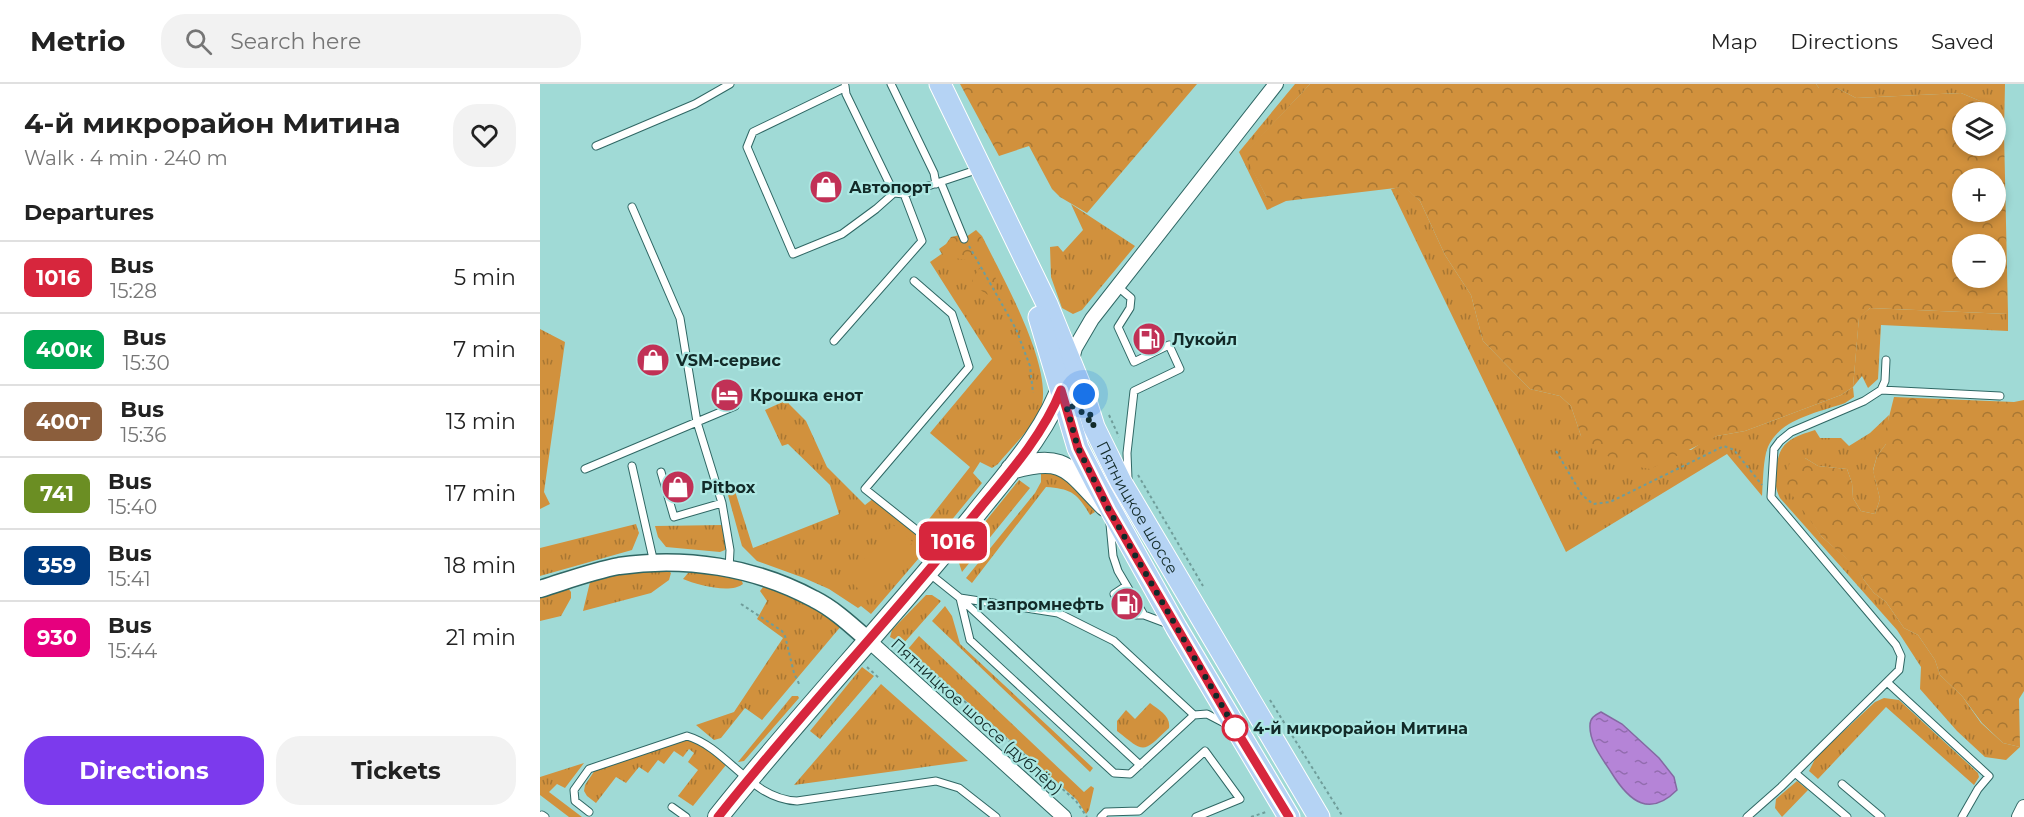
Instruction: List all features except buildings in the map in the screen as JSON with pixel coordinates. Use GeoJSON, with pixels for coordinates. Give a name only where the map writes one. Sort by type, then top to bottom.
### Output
{"type":"FeatureCollection","features":[{"type":"Feature","properties":{"kind":"main road","name":"Пятницкое шоссе"},"geometry":{"type":"LineString","coordinates":[[927,84],[1034,305],[1044,331],[1059,403],[1078,448],[1109,510],[1289,817]]}},
{"type":"Feature","properties":{"kind":"main road","name":"Пятницкое шоссе"},"geometry":{"type":"LineString","coordinates":[[940,84],[1047,304],[1071,363],[1100,419],[1131,500],[1319,817]]}},
{"type":"Feature","properties":{"kind":"main road"},"geometry":{"type":"LineString","coordinates":[[718,817],[867,640],[945,552],[1011,469],[1059,403],[1071,363]]}},
{"type":"Feature","properties":{"kind":"main road"},"geometry":{"type":"LineString","coordinates":[[1059,403],[1078,408],[1086,415],[1100,419]]}},
{"type":"Feature","properties":{"kind":"main road"},"geometry":{"type":"LineString","coordinates":[[1011,469],[1042,461],[1064,466],[1109,510]]}},
{"type":"Feature","properties":{"kind":"street"},"geometry":{"type":"LineString","coordinates":[[1071,363],[1082,334],[1117,286],[1276,84]]}},
{"type":"Feature","properties":{"kind":"street"},"geometry":{"type":"LineString","coordinates":[[540,589],[617,567],[654,563],[694,564],[729,569],[756,576],[814,599],[836,613],[867,640]]}},
{"type":"Feature","properties":{"kind":"street","name":"Пятницкое шоссе (дублёр)"},"geometry":{"type":"LineString","coordinates":[[867,640],[1064,817]]}},
{"type":"Feature","properties":{"kind":"street"},"geometry":{"type":"LineString","coordinates":[[2019,817],[2024,807]]}},
{"type":"Feature","properties":{"kind":"lane"},"geometry":{"type":"LineString","coordinates":[[596,146],[695,104],[730,84]]}},
{"type":"Feature","properties":{"kind":"lane"},"geometry":{"type":"LineString","coordinates":[[891,84],[964,239]]}},
{"type":"Feature","properties":{"kind":"lane"},"geometry":{"type":"LineString","coordinates":[[894,193],[845,86],[753,132],[747,147],[793,254],[842,234],[894,193],[904,194],[970,172]]}},
{"type":"Feature","properties":{"kind":"lane"},"geometry":{"type":"LineString","coordinates":[[834,341],[922,241],[904,194]]}},
{"type":"Feature","properties":{"kind":"lane"},"geometry":{"type":"LineString","coordinates":[[632,207],[680,318],[697,422],[722,503],[730,550],[729,569]]}},
{"type":"Feature","properties":{"kind":"lane"},"geometry":{"type":"LineString","coordinates":[[914,281],[952,314],[969,367],[865,489],[945,552]]}},
{"type":"Feature","properties":{"kind":"lane"},"geometry":{"type":"LineString","coordinates":[[1117,286],[1131,298],[1130,309],[1118,327],[1134,362],[1168,345],[1180,369],[1134,391],[1127,453],[1131,500]]}},
{"type":"Feature","properties":{"kind":"lane"},"geometry":{"type":"LineString","coordinates":[[1747,817],[1899,670],[1900,656],[1896,645],[1771,497],[1774,449],[1780,441],[1791,432],[1864,401],[1881,390],[1885,381],[1886,360]]}},
{"type":"Feature","properties":{"kind":"lane"},"geometry":{"type":"LineString","coordinates":[[1881,390],[2000,396]]}},
{"type":"Feature","properties":{"kind":"lane"},"geometry":{"type":"LineString","coordinates":[[585,469],[735,406]]}},
{"type":"Feature","properties":{"kind":"lane"},"geometry":{"type":"LineString","coordinates":[[632,466],[654,563]]}},
{"type":"Feature","properties":{"kind":"lane"},"geometry":{"type":"LineString","coordinates":[[661,472],[674,517],[722,503]]}},
{"type":"Feature","properties":{"kind":"lane"},"geometry":{"type":"LineString","coordinates":[[1109,510],[1113,556],[1118,572],[1144,615]]}},
{"type":"Feature","properties":{"kind":"lane"},"geometry":{"type":"LineString","coordinates":[[928,572],[960,597],[1140,765]]}},
{"type":"Feature","properties":{"kind":"lane"},"geometry":{"type":"LineString","coordinates":[[1126,586],[1114,594],[1126,613],[1144,615],[1176,627]]}},
{"type":"Feature","properties":{"kind":"lane"},"geometry":{"type":"LineString","coordinates":[[960,597],[1058,613],[1114,640],[1194,714],[1207,714],[1236,730]]}},
{"type":"Feature","properties":{"kind":"lane"},"geometry":{"type":"LineString","coordinates":[[960,597],[970,640],[1114,773],[1130,774],[1194,714]]}},
{"type":"Feature","properties":{"kind":"lane"},"geometry":{"type":"LineString","coordinates":[[1887,682],[1989,776],[1978,789],[1962,817]]}},
{"type":"Feature","properties":{"kind":"lane"},"geometry":{"type":"LineString","coordinates":[[590,812],[575,801],[573,790],[589,769],[687,736],[700,740],[748,779],[776,798],[797,801],[936,781],[958,788],[996,817]]}},
{"type":"Feature","properties":{"kind":"lane"},"geometry":{"type":"LineString","coordinates":[[1101,817],[1106,812],[1139,811],[1205,751],[1240,798],[1196,817]]}},
{"type":"Feature","properties":{"kind":"lane"},"geometry":{"type":"LineString","coordinates":[[1795,773],[1847,817]]}},
{"type":"Feature","properties":{"kind":"lane"},"geometry":{"type":"LineString","coordinates":[[1842,784],[1881,817]]}},
{"type":"Feature","properties":{"kind":"lane"},"geometry":{"type":"LineString","coordinates":[[672,807],[686,817]]}},
{"type":"Feature","properties":{"kind":"lane"},"geometry":{"type":"LineString","coordinates":[[1139,811],[1145,817]]}},
{"type":"Feature","properties":{"kind":"lane"},"geometry":{"type":"LineString","coordinates":[[541,817],[542,815],[545,817]]}},
{"type":"Feature","properties":{"kind":"path"},"geometry":{"type":"LineString","coordinates":[[964,239],[1016,329],[1030,366],[1033,393]]}},
{"type":"Feature","properties":{"kind":"path"},"geometry":{"type":"LineString","coordinates":[[1100,419],[1127,453],[1203,587]]}},
{"type":"Feature","properties":{"kind":"path"},"geometry":{"type":"LineString","coordinates":[[1556,451],[1582,495],[1593,504],[1610,502],[1724,446],[1734,450],[1771,497]]}},
{"type":"Feature","properties":{"kind":"path"},"geometry":{"type":"LineString","coordinates":[[741,604],[782,631],[800,686]]}},
{"type":"Feature","properties":{"kind":"path"},"geometry":{"type":"LineString","coordinates":[[906,649],[1076,801],[1087,817]]}},
{"type":"Feature","properties":{"kind":"path"},"geometry":{"type":"LineString","coordinates":[[865,665],[880,679]]}},
{"type":"Feature","properties":{"kind":"path"},"geometry":{"type":"LineString","coordinates":[[1270,699],[1343,817]]}},
{"type":"Feature","properties":{"kind":"path"},"geometry":{"type":"LineString","coordinates":[[1251,817],[1266,812]]}},
{"type":"Feature","properties":{"kind":"green space"},"geometry":{"type":"Polygon","coordinates":[[[960,84],[1197,84],[1087,213],[1060,197],[1052,189],[1029,146],[999,156],[960,84]]]}},
{"type":"Feature","properties":{"kind":"green space"},"geometry":{"type":"Polygon","coordinates":[[[1295,84],[1310,84],[1245,154],[1267,198],[1267,210],[1239,152],[1295,84]]]}},
{"type":"Feature","properties":{"kind":"green space"},"geometry":{"type":"Polygon","coordinates":[[[1310,84],[1816,84],[1819,88],[1837,88],[1856,98],[1961,93],[1982,102],[1952,102],[1952,156],[2005,156],[2005,168],[1952,168],[1952,222],[2006,222],[2008,314],[1870,308],[1859,318],[1853,387],[1841,395],[1745,431],[1717,436],[1650,469],[1633,466],[1605,455],[1581,436],[1571,406],[1560,396],[1530,389],[1483,341],[1471,295],[1445,255],[1420,201],[1404,187],[1286,201],[1267,210],[1267,198],[1244,154],[1310,84]]]}},
{"type":"Feature","properties":{"kind":"green space"},"geometry":{"type":"Polygon","coordinates":[[[1816,84],[2005,84],[2005,102],[1982,102],[1961,93],[1856,98],[1837,88],[1819,88],[1816,84]]]}},
{"type":"Feature","properties":{"kind":"green space"},"geometry":{"type":"Polygon","coordinates":[[[1404,186],[1420,201],[1445,255],[1471,295],[1483,341],[1530,389],[1560,396],[1571,406],[1581,436],[1691,450],[1704,441],[1745,431],[1841,395],[1853,387],[1854,397],[1845,403],[1798,419],[1778,433],[1766,453],[1762,496],[1727,454],[1566,552],[1391,189],[1404,186]]]}},
{"type":"Feature","properties":{"kind":"green space"},"geometry":{"type":"Polygon","coordinates":[[[1071,204],[1135,246],[1082,310],[1073,314],[1062,308],[1051,277],[1050,247],[1058,246],[1063,252],[1083,230],[1071,204]]]}},
{"type":"Feature","properties":{"kind":"green space"},"geometry":{"type":"Polygon","coordinates":[[[976,230],[982,236],[1025,324],[1041,375],[1043,396],[1039,413],[998,464],[992,468],[980,462],[973,473],[982,483],[941,533],[935,537],[930,536],[922,528],[970,467],[930,433],[992,359],[930,262],[976,230]]]}},
{"type":"Feature","properties":{"kind":"green space"},"geometry":{"type":"Polygon","coordinates":[[[977,234],[984,240],[986,258],[966,260],[943,256],[939,249],[951,237],[960,235],[969,237],[977,234]]]}},
{"type":"Feature","properties":{"kind":"green space"},"geometry":{"type":"Polygon","coordinates":[[[979,269],[986,270],[996,278],[994,293],[988,295],[974,286],[972,280],[979,269]]]}},
{"type":"Feature","properties":{"kind":"green space"},"geometry":{"type":"Polygon","coordinates":[[[1870,308],[2008,314],[2008,331],[1881,325],[1878,379],[1868,388],[1862,376],[1853,387],[1859,317],[1870,308]]]}},
{"type":"Feature","properties":{"kind":"green space"},"geometry":{"type":"Polygon","coordinates":[[[540,329],[565,342],[544,492],[550,504],[540,509],[540,329]]]}},
{"type":"Feature","properties":{"kind":"green space"},"geometry":{"type":"Polygon","coordinates":[[[1894,397],[2014,402],[2024,400],[2024,691],[2019,699],[2020,747],[2003,743],[1982,723],[1962,696],[1940,675],[1935,660],[1918,635],[1904,628],[1886,602],[1874,593],[1856,567],[1822,537],[1785,485],[1785,475],[1791,460],[1805,458],[1818,466],[1847,469],[1852,483],[1853,498],[1861,511],[1875,514],[1880,499],[1873,471],[1877,456],[1886,444],[1886,429],[1894,397]]]}},
{"type":"Feature","properties":{"kind":"green space"},"geometry":{"type":"Polygon","coordinates":[[[789,399],[789,404],[806,421],[827,467],[865,505],[874,498],[913,529],[923,544],[925,551],[871,614],[829,589],[757,561],[742,546],[728,495],[735,491],[753,548],[839,514],[830,485],[788,444],[782,446],[765,410],[789,399]]]}},
{"type":"Feature","properties":{"kind":"green space"},"geometry":{"type":"Polygon","coordinates":[[[1889,415],[1886,444],[1877,456],[1873,470],[1880,499],[1875,514],[1861,511],[1853,498],[1852,483],[1847,469],[1818,466],[1805,458],[1805,511],[1822,537],[1857,567],[1874,593],[1886,602],[1904,628],[1918,635],[1935,660],[1940,675],[1962,696],[1981,723],[2003,743],[2020,747],[2006,760],[1985,757],[1957,731],[1920,689],[1921,667],[1897,630],[1780,498],[1777,491],[1778,461],[1787,442],[1815,430],[1820,438],[1841,438],[1849,446],[1870,433],[1889,415]]]}},
{"type":"Feature","properties":{"kind":"green space"},"geometry":{"type":"Polygon","coordinates":[[[1041,470],[1076,480],[1095,512],[1090,515],[1077,497],[1068,491],[1046,487],[972,583],[966,578],[1035,493],[1041,482],[1041,470]]]}},
{"type":"Feature","properties":{"kind":"green space"},"geometry":{"type":"Polygon","coordinates":[[[1019,480],[1030,488],[962,572],[959,563],[963,549],[1019,480]]]}},
{"type":"Feature","properties":{"kind":"green space"},"geometry":{"type":"Polygon","coordinates":[[[636,524],[639,533],[632,550],[540,576],[540,548],[636,524]]]}},
{"type":"Feature","properties":{"kind":"green space"},"geometry":{"type":"Polygon","coordinates":[[[723,525],[727,545],[725,550],[720,552],[666,547],[658,537],[655,526],[723,525]]]}},
{"type":"Feature","properties":{"kind":"green space"},"geometry":{"type":"Polygon","coordinates":[[[893,525],[913,542],[866,595],[847,579],[893,525]]]}},
{"type":"Feature","properties":{"kind":"green space"},"geometry":{"type":"Polygon","coordinates":[[[665,567],[671,573],[669,580],[651,593],[583,611],[590,582],[615,573],[665,567]]]}},
{"type":"Feature","properties":{"kind":"green space"},"geometry":{"type":"Polygon","coordinates":[[[696,570],[741,579],[743,584],[738,587],[722,588],[705,586],[683,579],[688,573],[696,570]]]}},
{"type":"Feature","properties":{"kind":"green space"},"geometry":{"type":"Polygon","coordinates":[[[764,586],[801,600],[842,625],[762,720],[745,708],[721,738],[714,740],[696,725],[734,712],[783,638],[757,619],[767,601],[760,591],[764,586]]]}},
{"type":"Feature","properties":{"kind":"green space"},"geometry":{"type":"Polygon","coordinates":[[[567,587],[571,592],[571,598],[561,616],[540,621],[540,596],[567,587]]]}},
{"type":"Feature","properties":{"kind":"green space"},"geometry":{"type":"Polygon","coordinates":[[[926,595],[932,595],[941,601],[903,644],[890,637],[892,630],[926,595]]]}},
{"type":"Feature","properties":{"kind":"green space"},"geometry":{"type":"Polygon","coordinates":[[[945,606],[952,616],[960,644],[1093,768],[1090,772],[932,621],[945,606]]]}},
{"type":"Feature","properties":{"kind":"green space"},"geometry":{"type":"Polygon","coordinates":[[[919,636],[1084,792],[1091,786],[1094,788],[1086,814],[1077,800],[908,649],[919,636]]]}},
{"type":"Feature","properties":{"kind":"green space"},"geometry":{"type":"Polygon","coordinates":[[[862,667],[874,676],[820,739],[810,731],[862,667]]]}},
{"type":"Feature","properties":{"kind":"green space"},"geometry":{"type":"Polygon","coordinates":[[[881,684],[968,761],[794,785],[881,684]]]}},
{"type":"Feature","properties":{"kind":"green space"},"geometry":{"type":"Polygon","coordinates":[[[792,696],[799,698],[744,761],[738,762],[792,696]]]}},
{"type":"Feature","properties":{"kind":"green space"},"geometry":{"type":"Polygon","coordinates":[[[1884,698],[1899,700],[1978,773],[1979,777],[1974,785],[1886,707],[1818,779],[1809,771],[1816,757],[1875,702],[1884,698]]]}},
{"type":"Feature","properties":{"kind":"green space"},"geometry":{"type":"Polygon","coordinates":[[[1150,703],[1166,717],[1169,728],[1144,748],[1134,744],[1117,731],[1117,721],[1126,710],[1135,719],[1150,703]]]}},
{"type":"Feature","properties":{"kind":"green space"},"geometry":{"type":"Polygon","coordinates":[[[688,739],[698,742],[726,765],[693,806],[678,796],[698,770],[688,762],[694,753],[689,749],[683,757],[674,751],[664,764],[658,760],[648,773],[639,767],[626,783],[616,777],[596,803],[584,791],[585,785],[595,770],[688,739]]]}},
{"type":"Feature","properties":{"kind":"green space"},"geometry":{"type":"Polygon","coordinates":[[[584,763],[565,788],[557,784],[549,792],[582,817],[569,817],[540,795],[540,777],[584,763]]]}},
{"type":"Feature","properties":{"kind":"green space"},"geometry":{"type":"Polygon","coordinates":[[[1797,781],[1808,790],[1782,817],[1775,808],[1776,799],[1797,781]]]}},
{"type":"Feature","properties":{"kind":"water"},"geometry":{"type":"Polygon","coordinates":[[[1601,712],[1622,724],[1659,758],[1674,777],[1677,790],[1658,803],[1649,804],[1641,803],[1626,792],[1600,755],[1592,738],[1591,720],[1601,712]]]}},
{"type":"Feature","properties":{"kind":"bus line","name":"1016"},"geometry":{"type":"LineString","coordinates":[[718,817],[782,739],[945,552],[1020,459],[1051,413],[1061,390],[1078,448],[1109,510],[1289,817]]}},
{"type":"Feature","properties":{"kind":"place","name":"Автопорт"},"geometry":{"type":"Point","coordinates":[826,187]}},
{"type":"Feature","properties":{"kind":"place","name":"Лукойл"},"geometry":{"type":"Point","coordinates":[1149,339]}},
{"type":"Feature","properties":{"kind":"place","name":"VSM-сервис"},"geometry":{"type":"Point","coordinates":[653,360]}},
{"type":"Feature","properties":{"kind":"place","name":"Крошка енот"},"geometry":{"type":"Point","coordinates":[727,395]}},
{"type":"Feature","properties":{"kind":"place","name":"Pitbox"},"geometry":{"type":"Point","coordinates":[678,487]}},
{"type":"Feature","properties":{"kind":"place","name":"Газпромнефть"},"geometry":{"type":"Point","coordinates":[1127,604]}},
{"type":"Feature","properties":{"kind":"place","name":"4-й микрорайон Митина"},"geometry":{"type":"Point","coordinates":[1235,728]}},
{"type":"Feature","properties":{"kind":"route"},"geometry":{"type":"LineString","coordinates":[[1084,394],[1094,427],[1078,408],[1066,405],[1078,448],[1109,510],[1236,730],[1235,728]]}}]}
